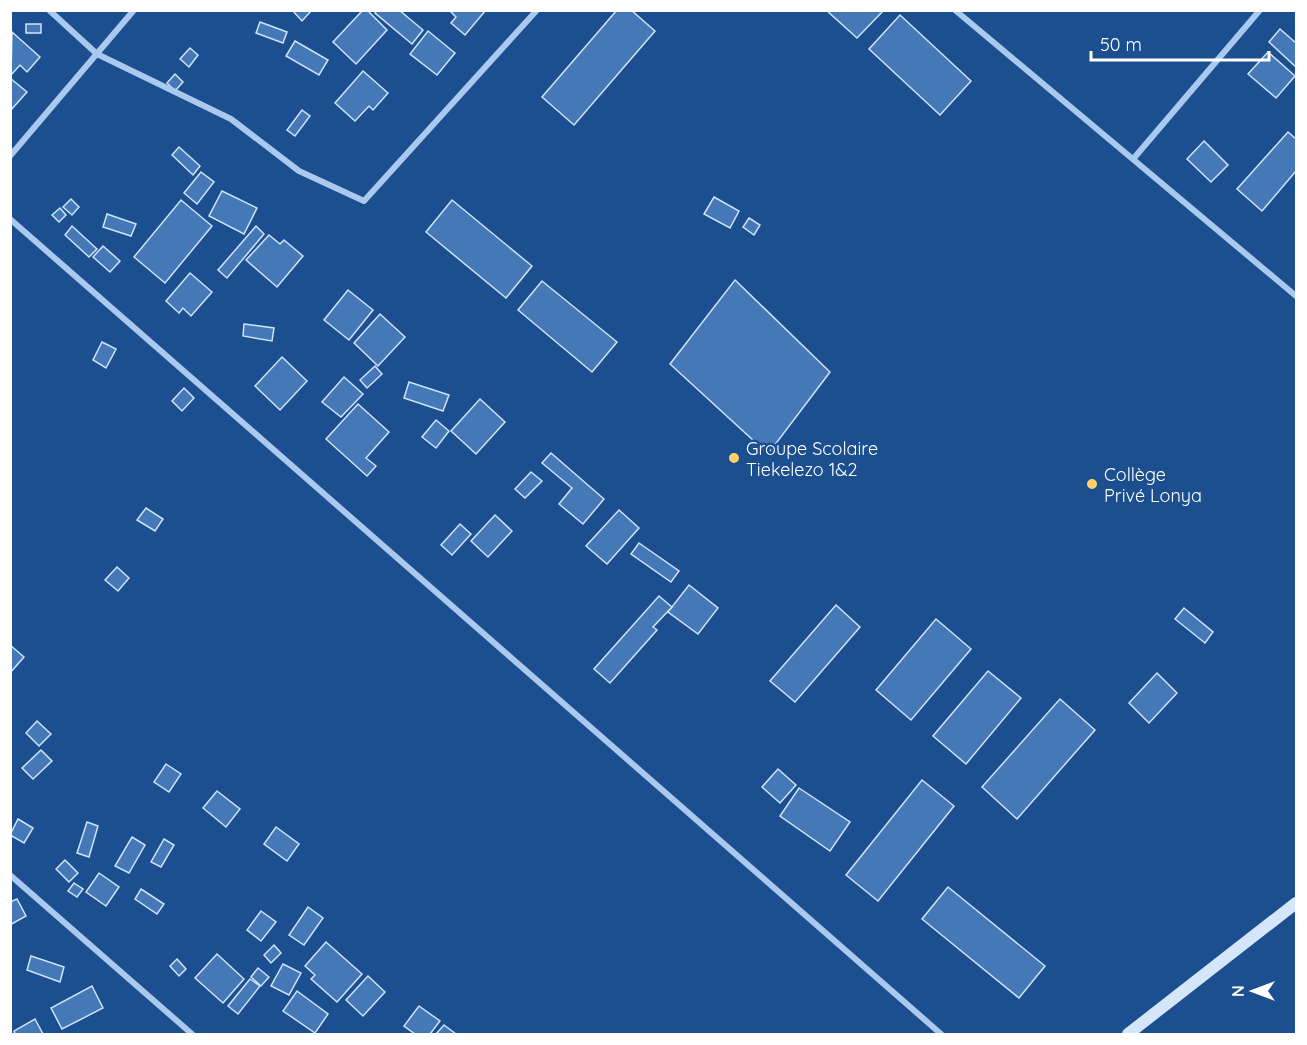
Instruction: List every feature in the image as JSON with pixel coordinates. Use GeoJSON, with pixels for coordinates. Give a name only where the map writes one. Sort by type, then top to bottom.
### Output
{"type":"FeatureCollection","features":[{"type":"Feature","properties":{"kind":"main road"},"geometry":{"type":"LineString","coordinates":[[1128,1035],[1296,903]]}},
{"type":"Feature","properties":{"kind":"street"},"geometry":{"type":"LineString","coordinates":[[49,10],[97,54],[231,119],[299,171],[364,201],[537,10]]}},
{"type":"Feature","properties":{"kind":"street"},"geometry":{"type":"LineString","coordinates":[[10,156],[134,10]]}},
{"type":"Feature","properties":{"kind":"street"},"geometry":{"type":"LineString","coordinates":[[955,10],[1296,296]]}},
{"type":"Feature","properties":{"kind":"street"},"geometry":{"type":"LineString","coordinates":[[1134,158],[1260,10]]}},
{"type":"Feature","properties":{"kind":"street"},"geometry":{"type":"LineString","coordinates":[[10,219],[941,1035]]}},
{"type":"Feature","properties":{"kind":"street"},"geometry":{"type":"LineString","coordinates":[[11,876],[192,1035]]}},
{"type":"Feature","properties":{"kind":"building"},"geometry":{"type":"Polygon","coordinates":[[[292,10],[312,10],[302,21],[292,10]]]}},
{"type":"Feature","properties":{"kind":"building"},"geometry":{"type":"Polygon","coordinates":[[[363,10],[367,10],[387,30],[356,64],[333,42],[363,10]]]}},
{"type":"Feature","properties":{"kind":"building"},"geometry":{"type":"Polygon","coordinates":[[[377,10],[399,10],[423,30],[412,44],[375,13],[377,10]]]}},
{"type":"Feature","properties":{"kind":"building"},"geometry":{"type":"Polygon","coordinates":[[[449,10],[486,10],[465,35],[451,23],[456,17],[449,10]]]}},
{"type":"Feature","properties":{"kind":"building"},"geometry":{"type":"Polygon","coordinates":[[[617,10],[631,10],[655,31],[574,125],[542,97],[617,10]]]}},
{"type":"Feature","properties":{"kind":"building"},"geometry":{"type":"Polygon","coordinates":[[[826,10],[884,10],[857,38],[826,10]]]}},
{"type":"Feature","properties":{"kind":"building"},"geometry":{"type":"Polygon","coordinates":[[[900,15],[971,81],[940,115],[869,49],[900,15]]]}},
{"type":"Feature","properties":{"kind":"building"},"geometry":{"type":"Polygon","coordinates":[[[260,22],[287,32],[283,43],[256,33],[260,22]]]}},
{"type":"Feature","properties":{"kind":"building"},"geometry":{"type":"Polygon","coordinates":[[[26,24],[41,24],[41,33],[26,33],[26,24]]]}},
{"type":"Feature","properties":{"kind":"building"},"geometry":{"type":"Polygon","coordinates":[[[1280,29],[1296,43],[1296,67],[1269,42],[1280,29]]]}},
{"type":"Feature","properties":{"kind":"building"},"geometry":{"type":"Polygon","coordinates":[[[428,31],[455,53],[437,75],[410,54],[428,31]]]}},
{"type":"Feature","properties":{"kind":"building"},"geometry":{"type":"Polygon","coordinates":[[[12,32],[40,57],[27,72],[20,65],[11,75],[12,32]]]}},
{"type":"Feature","properties":{"kind":"building"},"geometry":{"type":"Polygon","coordinates":[[[295,41],[328,60],[319,75],[286,56],[295,41]]]}},
{"type":"Feature","properties":{"kind":"building"},"geometry":{"type":"Polygon","coordinates":[[[190,48],[198,55],[189,67],[180,59],[190,48]]]}},
{"type":"Feature","properties":{"kind":"building"},"geometry":{"type":"Polygon","coordinates":[[[1268,52],[1295,76],[1276,98],[1248,74],[1268,52]]]}},
{"type":"Feature","properties":{"kind":"building"},"geometry":{"type":"Polygon","coordinates":[[[363,71],[388,93],[373,110],[369,106],[355,121],[335,103],[363,71]]]}},
{"type":"Feature","properties":{"kind":"building"},"geometry":{"type":"Polygon","coordinates":[[[175,74],[183,82],[175,91],[167,83],[175,74]]]}},
{"type":"Feature","properties":{"kind":"building"},"geometry":{"type":"Polygon","coordinates":[[[10,78],[27,92],[10,111],[10,78]]]}},
{"type":"Feature","properties":{"kind":"building"},"geometry":{"type":"Polygon","coordinates":[[[302,110],[310,116],[295,136],[287,130],[302,110]]]}},
{"type":"Feature","properties":{"kind":"building"},"geometry":{"type":"Polygon","coordinates":[[[1288,132],[1296,139],[1296,171],[1262,211],[1237,189],[1288,132]]]}},
{"type":"Feature","properties":{"kind":"building"},"geometry":{"type":"Polygon","coordinates":[[[1204,141],[1228,165],[1211,182],[1187,159],[1204,141]]]}},
{"type":"Feature","properties":{"kind":"building"},"geometry":{"type":"Polygon","coordinates":[[[179,147],[200,166],[193,175],[172,155],[179,147]]]}},
{"type":"Feature","properties":{"kind":"building"},"geometry":{"type":"Polygon","coordinates":[[[201,172],[214,182],[197,204],[184,193],[201,172]]]}},
{"type":"Feature","properties":{"kind":"building"},"geometry":{"type":"Polygon","coordinates":[[[222,191],[257,208],[244,234],[209,216],[222,191]]]}},
{"type":"Feature","properties":{"kind":"building"},"geometry":{"type":"Polygon","coordinates":[[[714,197],[739,211],[730,228],[704,214],[714,197]]]}},
{"type":"Feature","properties":{"kind":"building"},"geometry":{"type":"Polygon","coordinates":[[[71,199],[79,207],[72,215],[63,207],[71,199]]]}},
{"type":"Feature","properties":{"kind":"building"},"geometry":{"type":"Polygon","coordinates":[[[181,200],[212,226],[165,283],[134,257],[181,200]]]}},
{"type":"Feature","properties":{"kind":"building"},"geometry":{"type":"Polygon","coordinates":[[[452,200],[532,266],[506,298],[426,232],[452,200]]]}},
{"type":"Feature","properties":{"kind":"building"},"geometry":{"type":"Polygon","coordinates":[[[60,208],[66,215],[59,222],[52,215],[60,208]]]}},
{"type":"Feature","properties":{"kind":"building"},"geometry":{"type":"Polygon","coordinates":[[[107,214],[136,224],[131,236],[103,227],[107,214]]]}},
{"type":"Feature","properties":{"kind":"building"},"geometry":{"type":"Polygon","coordinates":[[[749,218],[760,225],[754,235],[743,227],[749,218]]]}},
{"type":"Feature","properties":{"kind":"building"},"geometry":{"type":"Polygon","coordinates":[[[72,226],[97,249],[89,257],[65,235],[72,226]]]}},
{"type":"Feature","properties":{"kind":"building"},"geometry":{"type":"Polygon","coordinates":[[[256,226],[264,234],[227,278],[218,270],[256,226]]]}},
{"type":"Feature","properties":{"kind":"building"},"geometry":{"type":"Polygon","coordinates":[[[269,235],[280,244],[284,240],[303,256],[277,287],[246,260],[269,235]]]}},
{"type":"Feature","properties":{"kind":"building"},"geometry":{"type":"Polygon","coordinates":[[[103,246],[120,261],[110,272],[93,257],[103,246]]]}},
{"type":"Feature","properties":{"kind":"building"},"geometry":{"type":"Polygon","coordinates":[[[190,273],[212,292],[191,316],[183,308],[179,313],[166,301],[190,273]]]}},
{"type":"Feature","properties":{"kind":"building"},"geometry":{"type":"Polygon","coordinates":[[[735,280],[830,372],[768,454],[670,364],[735,280]]]}},
{"type":"Feature","properties":{"kind":"building"},"geometry":{"type":"Polygon","coordinates":[[[542,281],[617,342],[592,372],[518,310],[542,281]]]}},
{"type":"Feature","properties":{"kind":"building"},"geometry":{"type":"Polygon","coordinates":[[[348,290],[373,310],[349,340],[324,320],[348,290]]]}},
{"type":"Feature","properties":{"kind":"building"},"geometry":{"type":"Polygon","coordinates":[[[380,314],[405,337],[378,366],[354,343],[380,314]]]}},
{"type":"Feature","properties":{"kind":"building"},"geometry":{"type":"Polygon","coordinates":[[[244,324],[274,328],[272,341],[243,336],[244,324]]]}},
{"type":"Feature","properties":{"kind":"building"},"geometry":{"type":"Polygon","coordinates":[[[102,342],[116,349],[106,368],[93,360],[102,342]]]}},
{"type":"Feature","properties":{"kind":"building"},"geometry":{"type":"Polygon","coordinates":[[[282,357],[307,381],[280,410],[255,386],[282,357]]]}},
{"type":"Feature","properties":{"kind":"building"},"geometry":{"type":"Polygon","coordinates":[[[375,366],[382,374],[367,388],[360,380],[375,366]]]}},
{"type":"Feature","properties":{"kind":"building"},"geometry":{"type":"Polygon","coordinates":[[[344,377],[363,394],[341,417],[322,402],[344,377]]]}},
{"type":"Feature","properties":{"kind":"building"},"geometry":{"type":"Polygon","coordinates":[[[409,382],[449,395],[443,411],[404,398],[409,382]]]}},
{"type":"Feature","properties":{"kind":"building"},"geometry":{"type":"Polygon","coordinates":[[[184,388],[194,398],[182,411],[172,401],[184,388]]]}},
{"type":"Feature","properties":{"kind":"building"},"geometry":{"type":"Polygon","coordinates":[[[480,399],[505,422],[476,454],[451,431],[480,399]]]}},
{"type":"Feature","properties":{"kind":"building"},"geometry":{"type":"Polygon","coordinates":[[[358,404],[389,432],[366,458],[376,466],[367,476],[326,439],[358,404]]]}},
{"type":"Feature","properties":{"kind":"building"},"geometry":{"type":"Polygon","coordinates":[[[436,420],[449,431],[436,448],[422,437],[436,420]]]}},
{"type":"Feature","properties":{"kind":"building"},"geometry":{"type":"Polygon","coordinates":[[[551,453],[604,499],[583,524],[559,504],[572,488],[542,463],[551,453]]]}},
{"type":"Feature","properties":{"kind":"building"},"geometry":{"type":"Polygon","coordinates":[[[531,472],[542,481],[525,498],[515,489],[531,472]]]}},
{"type":"Feature","properties":{"kind":"building"},"geometry":{"type":"Polygon","coordinates":[[[146,508],[163,519],[155,531],[137,520],[146,508]]]}},
{"type":"Feature","properties":{"kind":"building"},"geometry":{"type":"Polygon","coordinates":[[[619,510],[639,528],[607,564],[586,546],[619,510]]]}},
{"type":"Feature","properties":{"kind":"building"},"geometry":{"type":"Polygon","coordinates":[[[495,515],[512,531],[488,557],[471,541],[495,515]]]}},
{"type":"Feature","properties":{"kind":"building"},"geometry":{"type":"Polygon","coordinates":[[[460,524],[471,534],[452,555],[441,545],[460,524]]]}},
{"type":"Feature","properties":{"kind":"building"},"geometry":{"type":"Polygon","coordinates":[[[639,543],[679,571],[671,582],[631,554],[639,543]]]}},
{"type":"Feature","properties":{"kind":"building"},"geometry":{"type":"Polygon","coordinates":[[[117,567],[129,578],[118,591],[105,580],[117,567]]]}},
{"type":"Feature","properties":{"kind":"building"},"geometry":{"type":"Polygon","coordinates":[[[689,585],[718,608],[698,634],[668,612],[689,585]]]}},
{"type":"Feature","properties":{"kind":"building"},"geometry":{"type":"Polygon","coordinates":[[[659,596],[672,607],[653,627],[657,630],[610,683],[594,669],[659,596]]]}},
{"type":"Feature","properties":{"kind":"building"},"geometry":{"type":"Polygon","coordinates":[[[836,605],[860,627],[795,702],[770,681],[836,605]]]}},
{"type":"Feature","properties":{"kind":"building"},"geometry":{"type":"Polygon","coordinates":[[[1184,608],[1213,632],[1205,643],[1175,619],[1184,608]]]}},
{"type":"Feature","properties":{"kind":"building"},"geometry":{"type":"Polygon","coordinates":[[[936,619],[971,649],[911,720],[876,690],[936,619]]]}},
{"type":"Feature","properties":{"kind":"building"},"geometry":{"type":"Polygon","coordinates":[[[10,645],[24,657],[10,673],[10,645]]]}},
{"type":"Feature","properties":{"kind":"building"},"geometry":{"type":"Polygon","coordinates":[[[988,671],[1021,698],[966,764],[933,736],[988,671]]]}},
{"type":"Feature","properties":{"kind":"building"},"geometry":{"type":"Polygon","coordinates":[[[1157,673],[1177,693],[1149,723],[1129,703],[1157,673]]]}},
{"type":"Feature","properties":{"kind":"building"},"geometry":{"type":"Polygon","coordinates":[[[1060,699],[1095,730],[1017,819],[982,787],[1060,699]]]}},
{"type":"Feature","properties":{"kind":"building"},"geometry":{"type":"Polygon","coordinates":[[[37,721],[51,734],[39,746],[26,733],[37,721]]]}},
{"type":"Feature","properties":{"kind":"building"},"geometry":{"type":"Polygon","coordinates":[[[41,750],[52,761],[33,779],[22,768],[41,750]]]}},
{"type":"Feature","properties":{"kind":"building"},"geometry":{"type":"Polygon","coordinates":[[[166,764],[181,774],[169,792],[154,782],[166,764]]]}},
{"type":"Feature","properties":{"kind":"building"},"geometry":{"type":"Polygon","coordinates":[[[778,769],[796,785],[780,803],[762,787],[778,769]]]}},
{"type":"Feature","properties":{"kind":"building"},"geometry":{"type":"Polygon","coordinates":[[[922,780],[954,806],[878,901],[846,875],[922,780]]]}},
{"type":"Feature","properties":{"kind":"building"},"geometry":{"type":"Polygon","coordinates":[[[799,788],[850,822],[830,851],[780,816],[799,788]]]}},
{"type":"Feature","properties":{"kind":"building"},"geometry":{"type":"Polygon","coordinates":[[[217,791],[240,809],[226,827],[203,808],[217,791]]]}},
{"type":"Feature","properties":{"kind":"building"},"geometry":{"type":"Polygon","coordinates":[[[18,819],[33,828],[24,843],[10,835],[18,819]]]}},
{"type":"Feature","properties":{"kind":"building"},"geometry":{"type":"Polygon","coordinates":[[[87,822],[98,826],[89,857],[77,853],[87,822]]]}},
{"type":"Feature","properties":{"kind":"building"},"geometry":{"type":"Polygon","coordinates":[[[276,827],[299,844],[287,861],[264,844],[276,827]]]}},
{"type":"Feature","properties":{"kind":"building"},"geometry":{"type":"Polygon","coordinates":[[[132,837],[145,845],[129,873],[115,866],[132,837]]]}},
{"type":"Feature","properties":{"kind":"building"},"geometry":{"type":"Polygon","coordinates":[[[164,839],[174,845],[161,867],[151,862],[164,839]]]}},
{"type":"Feature","properties":{"kind":"building"},"geometry":{"type":"Polygon","coordinates":[[[65,860],[78,873],[69,882],[56,869],[65,860]]]}},
{"type":"Feature","properties":{"kind":"building"},"geometry":{"type":"Polygon","coordinates":[[[99,873],[119,887],[106,906],[86,892],[99,873]]]}},
{"type":"Feature","properties":{"kind":"building"},"geometry":{"type":"Polygon","coordinates":[[[74,883],[83,889],[77,897],[68,891],[74,883]]]}},
{"type":"Feature","properties":{"kind":"building"},"geometry":{"type":"Polygon","coordinates":[[[948,887],[1045,966],[1019,998],[922,919],[948,887]]]}},
{"type":"Feature","properties":{"kind":"building"},"geometry":{"type":"Polygon","coordinates":[[[141,889],[164,904],[157,914],[135,899],[141,889]]]}},
{"type":"Feature","properties":{"kind":"building"},"geometry":{"type":"Polygon","coordinates":[[[17,899],[26,916],[10,925],[10,902],[17,899]]]}},
{"type":"Feature","properties":{"kind":"building"},"geometry":{"type":"Polygon","coordinates":[[[308,907],[323,918],[304,945],[289,935],[308,907]]]}},
{"type":"Feature","properties":{"kind":"building"},"geometry":{"type":"Polygon","coordinates":[[[261,911],[276,922],[261,941],[247,930],[261,911]]]}},
{"type":"Feature","properties":{"kind":"building"},"geometry":{"type":"Polygon","coordinates":[[[326,942],[362,974],[337,1002],[311,979],[315,975],[305,966],[326,942]]]}},
{"type":"Feature","properties":{"kind":"building"},"geometry":{"type":"Polygon","coordinates":[[[274,945],[281,953],[271,963],[264,955],[274,945]]]}},
{"type":"Feature","properties":{"kind":"building"},"geometry":{"type":"Polygon","coordinates":[[[217,954],[244,979],[223,1003],[195,978],[217,954]]]}},
{"type":"Feature","properties":{"kind":"building"},"geometry":{"type":"Polygon","coordinates":[[[31,956],[64,967],[60,982],[27,970],[31,956]]]}},
{"type":"Feature","properties":{"kind":"building"},"geometry":{"type":"Polygon","coordinates":[[[177,959],[186,969],[179,976],[170,966],[177,959]]]}},
{"type":"Feature","properties":{"kind":"building"},"geometry":{"type":"Polygon","coordinates":[[[283,964],[301,973],[289,995],[271,986],[283,964]]]}},
{"type":"Feature","properties":{"kind":"building"},"geometry":{"type":"Polygon","coordinates":[[[258,968],[269,977],[261,986],[251,977],[258,968]]]}},
{"type":"Feature","properties":{"kind":"building"},"geometry":{"type":"Polygon","coordinates":[[[368,976],[385,992],[363,1016],[346,1000],[368,976]]]}},
{"type":"Feature","properties":{"kind":"building"},"geometry":{"type":"Polygon","coordinates":[[[250,979],[260,986],[238,1014],[228,1006],[250,979]]]}},
{"type":"Feature","properties":{"kind":"building"},"geometry":{"type":"Polygon","coordinates":[[[92,986],[103,1008],[62,1029],[51,1008],[92,986]]]}},
{"type":"Feature","properties":{"kind":"building"},"geometry":{"type":"Polygon","coordinates":[[[297,991],[328,1014],[315,1033],[283,1011],[297,991]]]}},
{"type":"Feature","properties":{"kind":"building"},"geometry":{"type":"Polygon","coordinates":[[[419,1006],[440,1021],[430,1034],[415,1034],[404,1026],[419,1006]]]}},
{"type":"Feature","properties":{"kind":"building"},"geometry":{"type":"Polygon","coordinates":[[[35,1019],[43,1034],[15,1034],[14,1031],[35,1019]]]}},
{"type":"Feature","properties":{"kind":"building"},"geometry":{"type":"Polygon","coordinates":[[[444,1025],[456,1034],[436,1034],[444,1025]]]}},
{"type":"Feature","properties":{"kind":"place","name":"Groupe Scolaire Tiekelezo 1&2"},"geometry":{"type":"Point","coordinates":[734,458]}},
{"type":"Feature","properties":{"kind":"place","name":"Collège Privé Lonya"},"geometry":{"type":"Point","coordinates":[1092,484]}}]}
